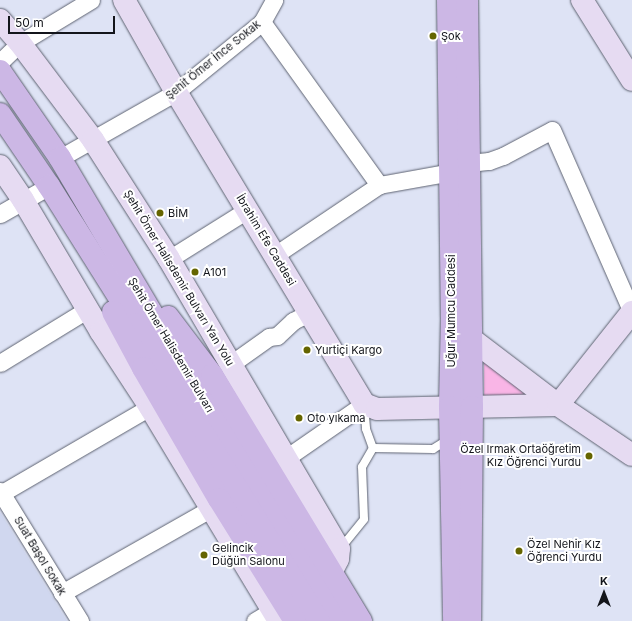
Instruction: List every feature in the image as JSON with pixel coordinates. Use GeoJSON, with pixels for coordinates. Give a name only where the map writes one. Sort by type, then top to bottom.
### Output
{"type":"FeatureCollection","features":[{"type":"Feature","properties":{"kind":"main road","name":"Uğur Mumcu Caddesi"},"geometry":{"type":"LineString","coordinates":[[448,0],[470,338],[472,407],[470,621]]}},
{"type":"Feature","properties":{"kind":"main road","name":"Uğur Mumcu Caddesi"},"geometry":{"type":"LineString","coordinates":[[454,621],[452,438],[450,407],[452,317],[467,0]]}},
{"type":"Feature","properties":{"kind":"main road","name":"Şehit Ömer Halisdemir Bulvarı"},"geometry":{"type":"LineString","coordinates":[[0,71],[60,158],[93,214],[188,392],[319,621]]}},
{"type":"Feature","properties":{"kind":"main road","name":"Şehit Ömer Halisdemir Bulvarı"},"geometry":{"type":"LineString","coordinates":[[0,114],[49,186],[75,228],[188,392],[341,621]]}},
{"type":"Feature","properties":{"kind":"main road"},"geometry":{"type":"LineString","coordinates":[[93,214],[124,247],[148,287],[212,375],[361,621]]}},
{"type":"Feature","properties":{"kind":"main road","name":"Şehit Ömer Halisdemir Bulvarı"},"geometry":{"type":"LineString","coordinates":[[75,228],[90,272],[143,368],[219,499],[295,621]]}},
{"type":"Feature","properties":{"kind":"street"},"geometry":{"type":"LineString","coordinates":[[0,62],[20,43],[91,0]]}},
{"type":"Feature","properties":{"kind":"street","name":"İbrahim Efe Caddesi"},"geometry":{"type":"LineString","coordinates":[[124,0],[176,92],[364,404]]}},
{"type":"Feature","properties":{"kind":"street","name":"Şehit Ömer İnce Sokak"},"geometry":{"type":"LineString","coordinates":[[60,158],[176,92],[262,22],[274,0]]}},
{"type":"Feature","properties":{"kind":"street"},"geometry":{"type":"LineString","coordinates":[[582,0],[631,73]]}},
{"type":"Feature","properties":{"kind":"street","name":"Şehit Ömer Halisdemir Bulvarı Yan Yolu"},"geometry":{"type":"LineString","coordinates":[[0,20],[20,43],[93,140],[169,259],[339,550]]}},
{"type":"Feature","properties":{"kind":"street"},"geometry":{"type":"LineString","coordinates":[[262,22],[379,185]]}},
{"type":"Feature","properties":{"kind":"street"},"geometry":{"type":"LineString","coordinates":[[275,255],[379,185],[489,161],[503,156],[552,130],[632,312],[558,405]]}},
{"type":"Feature","properties":{"kind":"street"},"geometry":{"type":"LineString","coordinates":[[0,166],[23,200],[88,309],[150,407],[210,509],[269,617]]}},
{"type":"Feature","properties":{"kind":"street"},"geometry":{"type":"LineString","coordinates":[[0,214],[49,186]]}},
{"type":"Feature","properties":{"kind":"street"},"geometry":{"type":"LineString","coordinates":[[169,259],[247,210]]}},
{"type":"Feature","properties":{"kind":"street"},"geometry":{"type":"LineString","coordinates":[[0,363],[88,309]]}},
{"type":"Feature","properties":{"kind":"street"},"geometry":{"type":"LineString","coordinates":[[231,364],[270,338],[277,336],[294,321],[309,313]]}},
{"type":"Feature","properties":{"kind":"street"},"geometry":{"type":"LineString","coordinates":[[470,338],[558,405],[632,455]]}},
{"type":"Feature","properties":{"kind":"street"},"geometry":{"type":"LineString","coordinates":[[286,458],[364,404],[377,409],[558,405]]}},
{"type":"Feature","properties":{"kind":"street"},"geometry":{"type":"LineString","coordinates":[[1,492],[150,407]]}},
{"type":"Feature","properties":{"kind":"street","name":"Suat Başol Sokak"},"geometry":{"type":"LineString","coordinates":[[1,492],[80,621]]}},
{"type":"Feature","properties":{"kind":"street"},"geometry":{"type":"LineString","coordinates":[[62,593],[210,509]]}},
{"type":"Feature","properties":{"kind":"street"},"geometry":{"type":"LineString","coordinates":[[332,571],[338,559],[339,550]]}},
{"type":"Feature","properties":{"kind":"lane"},"geometry":{"type":"LineString","coordinates":[[364,404],[363,416],[373,448]]}},
{"type":"Feature","properties":{"kind":"lane"},"geometry":{"type":"LineString","coordinates":[[373,448],[433,449],[452,438]]}},
{"type":"Feature","properties":{"kind":"lane"},"geometry":{"type":"LineString","coordinates":[[339,550],[364,519],[362,467],[373,448]]}},
{"type":"Feature","properties":{"kind":"shaded area"},"geometry":{"type":"Polygon","coordinates":[[[484,362],[536,398],[484,398],[484,362]]]}},
{"type":"Feature","properties":{"kind":"shaded area"},"geometry":{"type":"Polygon","coordinates":[[[0,512],[67,621],[0,621],[0,512]]]}},
{"type":"Feature","properties":{"kind":"place","name":"Şok"},"geometry":{"type":"Point","coordinates":[433,36]}},
{"type":"Feature","properties":{"kind":"place","name":"BİM"},"geometry":{"type":"Point","coordinates":[160,213]}},
{"type":"Feature","properties":{"kind":"place","name":"A101"},"geometry":{"type":"Point","coordinates":[195,272]}},
{"type":"Feature","properties":{"kind":"place","name":"Yurtiçi Kargo"},"geometry":{"type":"Point","coordinates":[307,350]}},
{"type":"Feature","properties":{"kind":"place","name":"Oto yıkama"},"geometry":{"type":"Point","coordinates":[299,418]}},
{"type":"Feature","properties":{"kind":"place","name":"Özel Irmak Ortaöğretim Kız Öğrenci Yurdu"},"geometry":{"type":"Point","coordinates":[589,456]}},
{"type":"Feature","properties":{"kind":"place","name":"Özel Nehir Kız Öğrenci Yurdu"},"geometry":{"type":"Point","coordinates":[519,551]}},
{"type":"Feature","properties":{"kind":"place","name":"Gelincik Düğün Salonu"},"geometry":{"type":"Point","coordinates":[204,555]}}]}
